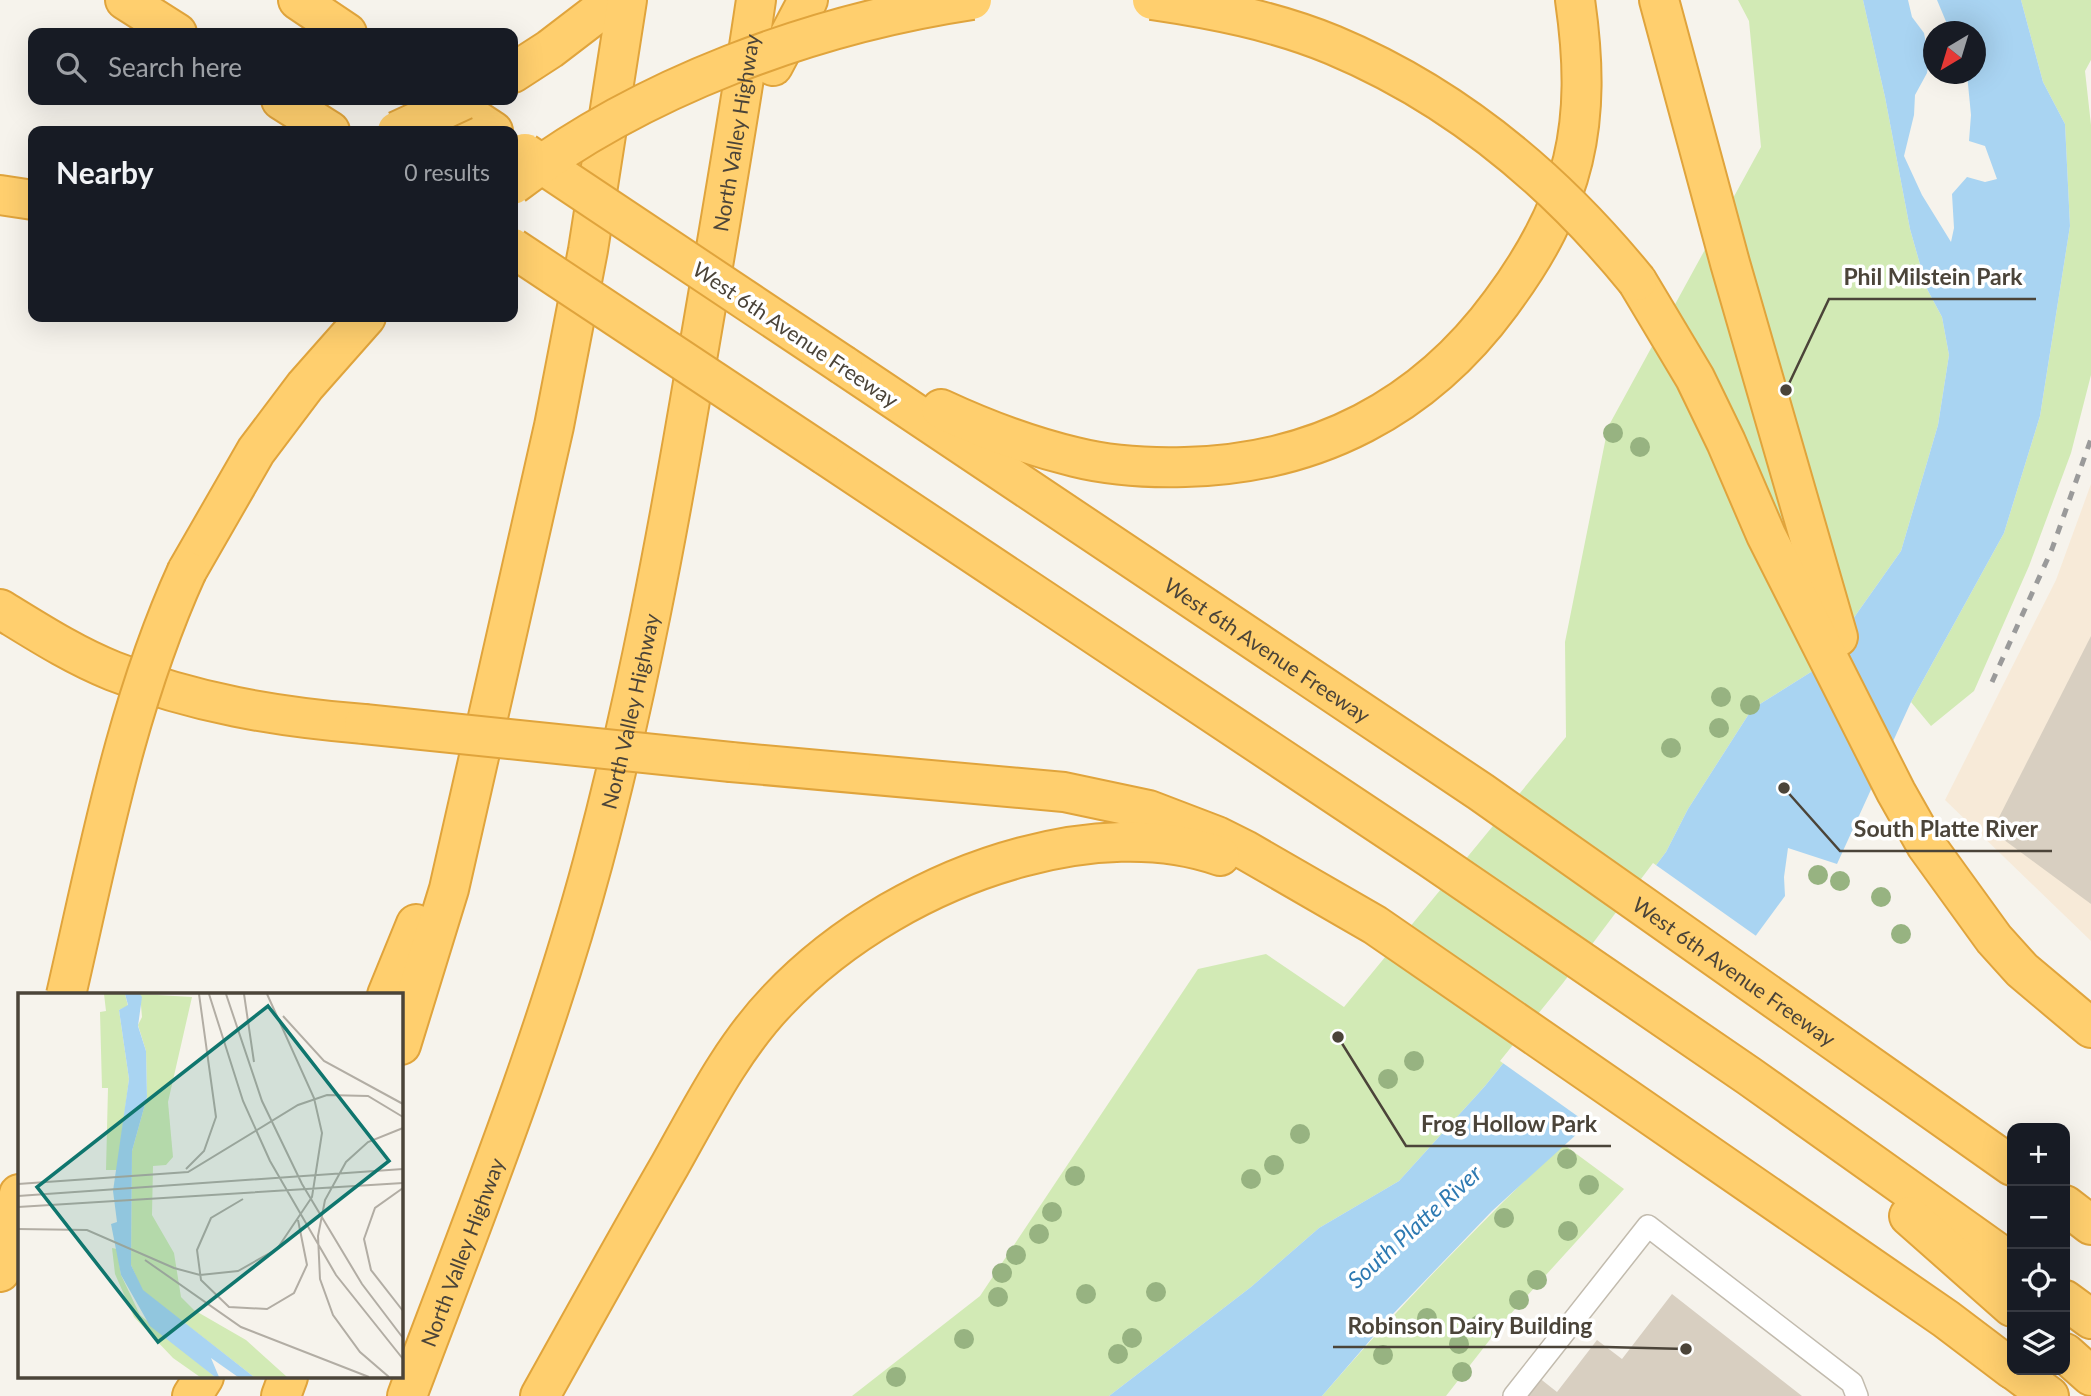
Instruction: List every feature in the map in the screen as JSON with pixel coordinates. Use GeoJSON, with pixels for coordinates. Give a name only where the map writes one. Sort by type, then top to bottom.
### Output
{"type":"FeatureCollection","features":[{"type":"Feature","properties":{"kind":"highway"},"geometry":{"type":"LineString","coordinates":[[125,0],[169,28]]}},
{"type":"Feature","properties":{"kind":"highway"},"geometry":{"type":"LineString","coordinates":[[298,0],[340,28]]}},
{"type":"Feature","properties":{"kind":"highway"},"geometry":{"type":"LineString","coordinates":[[518,70],[614,0]]}},
{"type":"Feature","properties":{"kind":"highway"},"geometry":{"type":"LineString","coordinates":[[402,1042],[449,890],[554,426],[588,250],[627,0]]}},
{"type":"Feature","properties":{"kind":"highway","name":"North Valley Highway"},"geometry":{"type":"LineString","coordinates":[[407,1396],[476,1216],[522,1084],[588,879],[610,796],[669,525],[756,0]]}},
{"type":"Feature","properties":{"kind":"highway"},"geometry":{"type":"LineString","coordinates":[[736,132],[808,0]]}},
{"type":"Feature","properties":{"kind":"highway"},"geometry":{"type":"LineString","coordinates":[[518,154],[551,159],[666,93],[721,70],[823,34],[900,13],[972,0]]}},
{"type":"Feature","properties":{"kind":"highway"},"geometry":{"type":"LineString","coordinates":[[1152,0],[1242,16],[1332,45],[1392,74],[1448,107],[1503,146],[1558,192],[1604,241],[1637,281],[1676,343],[1726,442],[1766,535],[1896,792],[1926,845],[1994,939],[2022,970],[2091,1028]]}},
{"type":"Feature","properties":{"kind":"highway"},"geometry":{"type":"LineString","coordinates":[[843,365],[977,426],[1077,458],[1124,465],[1211,466],[1248,461],[1286,454],[1360,426],[1388,411],[1443,370],[1468,345],[1516,284],[1554,219],[1576,153],[1581,116],[1575,0]]}},
{"type":"Feature","properties":{"kind":"highway"},"geometry":{"type":"LineString","coordinates":[[1659,0],[1733,276],[1865,727]]}},
{"type":"Feature","properties":{"kind":"highway"},"geometry":{"type":"LineString","coordinates":[[289,105],[322,126]]}},
{"type":"Feature","properties":{"kind":"highway","name":"West 6th Avenue Freeway"},"geometry":{"type":"LineString","coordinates":[[452,105],[477,126]]}},
{"type":"Feature","properties":{"kind":"highway"},"geometry":{"type":"LineString","coordinates":[[408,126],[453,105]]}},
{"type":"Feature","properties":{"kind":"highway","name":"West 6th Avenue Freeway"},"geometry":{"type":"LineString","coordinates":[[518,159],[843,365],[1481,792],[2007,1161]]}},
{"type":"Feature","properties":{"kind":"highway"},"geometry":{"type":"LineString","coordinates":[[0,195],[28,199]]}},
{"type":"Feature","properties":{"kind":"highway"},"geometry":{"type":"LineString","coordinates":[[518,251],[1429,857],[1749,1076],[2007,1259]]}},
{"type":"Feature","properties":{"kind":"highway"},"geometry":{"type":"LineString","coordinates":[[66,993],[126,741],[144,679],[173,602],[210,530],[256,451],[305,386],[362,322]]}},
{"type":"Feature","properties":{"kind":"highway"},"geometry":{"type":"LineString","coordinates":[[0,609],[55,643],[111,670],[178,694],[265,713],[731,762],[1065,792],[1149,810],[1245,849],[1375,925],[1946,1319],[2007,1365]]}},
{"type":"Feature","properties":{"kind":"highway"},"geometry":{"type":"LineString","coordinates":[[388,993],[474,783]]}},
{"type":"Feature","properties":{"kind":"highway"},"geometry":{"type":"LineString","coordinates":[[540,1396],[731,1060],[777,1001],[798,981],[852,938],[895,911],[985,868],[1033,854],[1101,842],[1150,843],[1208,852],[1266,872],[1375,925]]}},
{"type":"Feature","properties":{"kind":"highway"},"geometry":{"type":"LineString","coordinates":[[1749,1076],[2007,1303]]}},
{"type":"Feature","properties":{"kind":"highway"},"geometry":{"type":"LineString","coordinates":[[0,1272],[18,1198]]}},
{"type":"Feature","properties":{"kind":"highway"},"geometry":{"type":"LineString","coordinates":[[2070,1202],[2091,1217]]}},
{"type":"Feature","properties":{"kind":"highway"},"geometry":{"type":"LineString","coordinates":[[2070,1209],[2091,1225]]}},
{"type":"Feature","properties":{"kind":"highway"},"geometry":{"type":"LineString","coordinates":[[2070,1304],[2091,1319]]}},
{"type":"Feature","properties":{"kind":"highway"},"geometry":{"type":"LineString","coordinates":[[2070,1357],[2091,1376]]}},
{"type":"Feature","properties":{"kind":"highway"},"geometry":{"type":"LineString","coordinates":[[2021,1375],[2049,1396]]}},
{"type":"Feature","properties":{"kind":"highway"},"geometry":{"type":"LineString","coordinates":[[192,1396],[203,1378]]}},
{"type":"Feature","properties":{"kind":"highway"},"geometry":{"type":"LineString","coordinates":[[281,1396],[288,1378]]}},
{"type":"Feature","properties":{"kind":"lane"},"geometry":{"type":"LineString","coordinates":[[1514,1396],[1647,1226],[1852,1383],[1857,1396]]}},
{"type":"Feature","properties":{"kind":"shaded area"},"geometry":{"type":"Polygon","coordinates":[[[2091,484],[2091,941],[1945,800],[2056,580],[2091,484]]]}},
{"type":"Feature","properties":{"kind":"green space"},"geometry":{"type":"Polygon","coordinates":[[[1738,0],[1863,0],[1910,229],[1927,289],[1942,317],[1949,355],[1938,425],[1901,551],[1819,667],[1752,709],[1688,809],[1666,852],[1566,985],[1485,1086],[1399,1181],[1319,1228],[1251,1287],[1109,1396],[852,1396],[980,1296],[1198,969],[1266,954],[1344,1007],[1566,737],[1565,642],[1608,427],[1761,147],[1749,21],[1738,0]]]}},
{"type":"Feature","properties":{"kind":"green space"},"geometry":{"type":"Polygon","coordinates":[[[2021,0],[2091,0],[2091,60],[2085,71],[2091,125],[2091,375],[2071,453],[2029,566],[1974,691],[1931,726],[1911,702],[2004,533],[2040,416],[2070,226],[2065,124],[2043,82],[2021,0]]]}},
{"type":"Feature","properties":{"kind":"green space"},"geometry":{"type":"Polygon","coordinates":[[[1563,1144],[1624,1189],[1506,1319],[1446,1396],[1322,1396],[1439,1267],[1563,1144]]]}},
{"type":"Feature","properties":{"kind":"water"},"geometry":{"type":"Polygon","coordinates":[[[1863,0],[1908,0],[1912,17],[1923,32],[1923,80],[1915,95],[1914,115],[1904,156],[1922,195],[1951,242],[1954,228],[1952,194],[1967,177],[1985,182],[1997,179],[1985,146],[1969,141],[1971,115],[1968,84],[1986,84],[1986,21],[1946,21],[1937,0],[2021,0],[2043,82],[2065,124],[2070,226],[2040,416],[2004,533],[1911,702],[1837,864],[1788,848],[1784,877],[1785,896],[1677,1043],[1492,1211],[1392,1315],[1322,1396],[1109,1396],[1251,1287],[1319,1228],[1399,1181],[1485,1086],[1566,985],[1666,852],[1688,809],[1752,709],[1819,667],[1901,551],[1938,425],[1949,355],[1942,317],[1927,289],[1910,229],[1863,0]]]}},
{"type":"Feature","properties":{"kind":"pier"},"geometry":{"type":"Polygon","coordinates":[[[1653,863],[1759,938],[1679,1045],[1590,1125],[1500,1061],[1563,983],[1653,863]]]}},
{"type":"Feature","properties":{"kind":"building"},"geometry":{"type":"Polygon","coordinates":[[[2091,636],[2091,904],[1992,831],[2091,636]]]}},
{"type":"Feature","properties":{"kind":"building"},"geometry":{"type":"Polygon","coordinates":[[[1672,1294],[1802,1396],[1523,1396],[1538,1377],[1557,1392],[1597,1340],[1622,1359],[1672,1294]]]}},
{"type":"Feature","properties":{"kind":"railway"},"geometry":{"type":"LineString","coordinates":[[1992,682],[2052,549],[2091,439]]}},
{"type":"Feature","properties":{"kind":"place","name":"Phil Milstein Park"},"geometry":{"type":"Point","coordinates":[1786,390]}},
{"type":"Feature","properties":{"kind":"place","name":"South Platte River"},"geometry":{"type":"Point","coordinates":[1784,788]}},
{"type":"Feature","properties":{"kind":"place","name":"Frog Hollow Park"},"geometry":{"type":"Point","coordinates":[1338,1037]}},
{"type":"Feature","properties":{"kind":"place","name":"Robinson Dairy Building"},"geometry":{"type":"Point","coordinates":[1686,1349]}}]}
